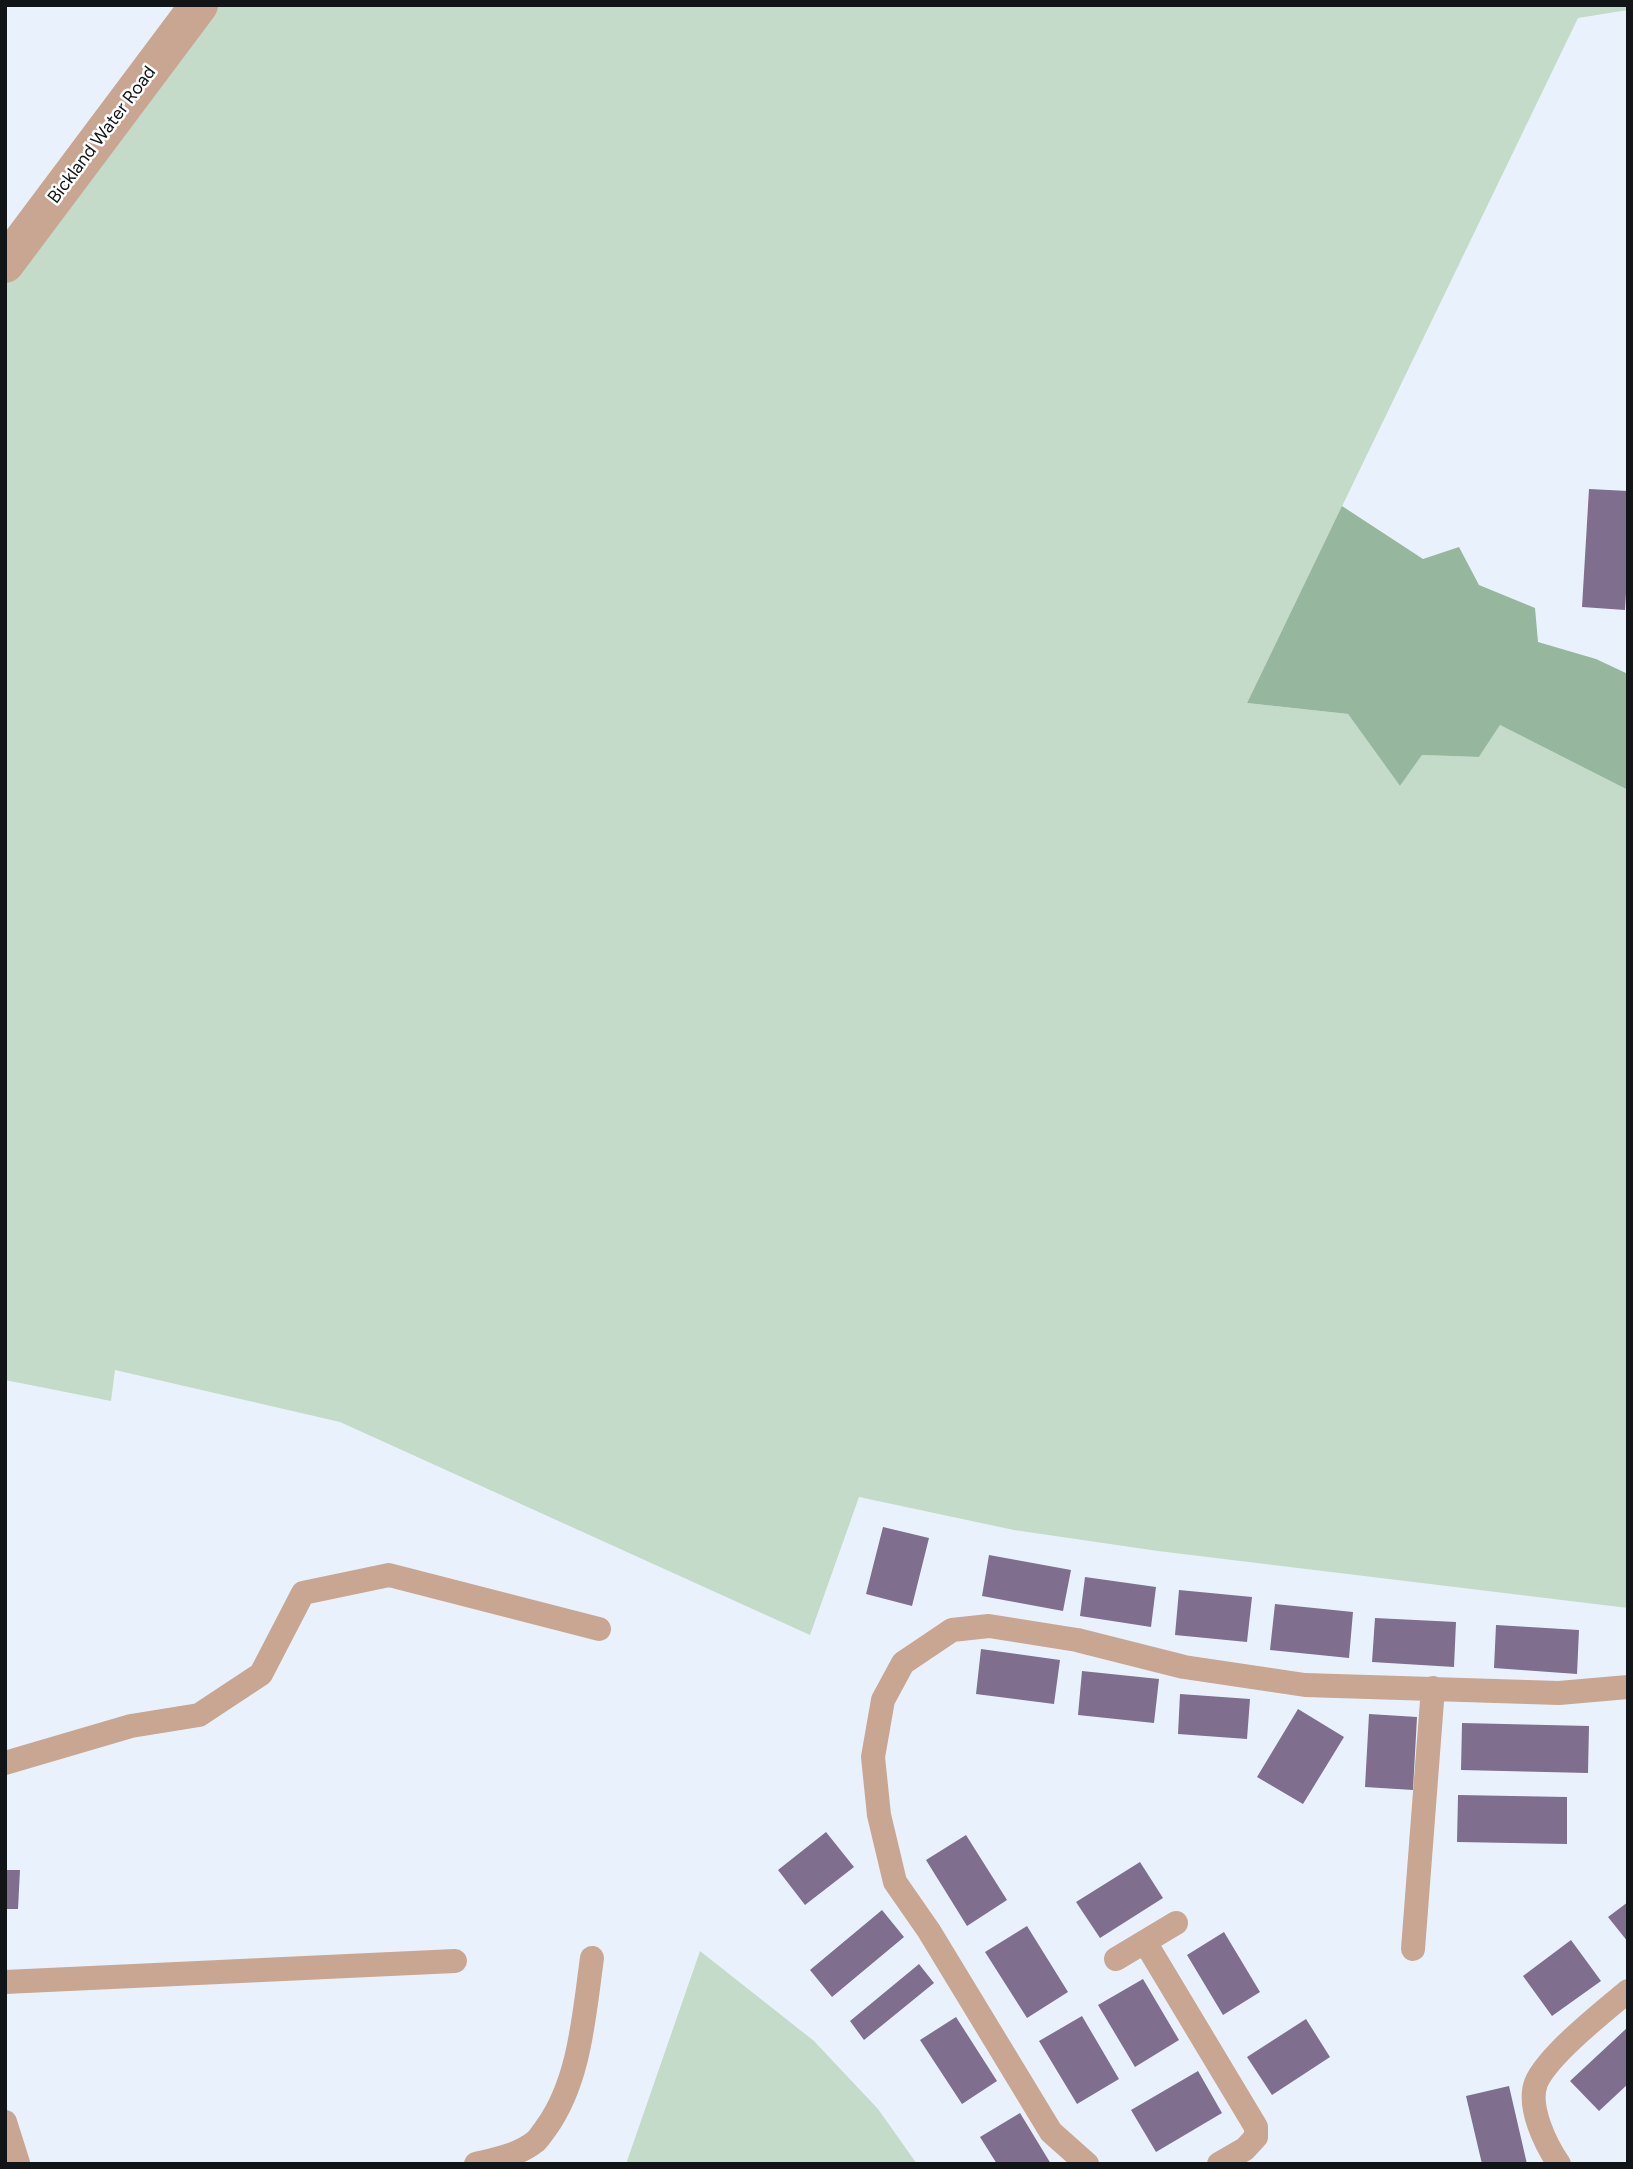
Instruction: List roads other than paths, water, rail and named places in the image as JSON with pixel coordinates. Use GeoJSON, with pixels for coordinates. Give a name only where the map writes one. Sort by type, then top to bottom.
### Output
{"type":"FeatureCollection","features":[{"type":"Feature","properties":{"kind":"street","name":"Bickland Water Road"},"geometry":{"type":"LineString","coordinates":[[5,264],[199,5]]}},
{"type":"Feature","properties":{"kind":"lane"},"geometry":{"type":"LineString","coordinates":[[5,1763],[131,1726],[199,1715],[261,1674],[303,1593],[389,1575],[599,1629]]}},
{"type":"Feature","properties":{"kind":"lane"},"geometry":{"type":"LineString","coordinates":[[1087,2164],[1051,2132],[929,1931],[895,1882],[879,1815],[873,1758],[883,1700],[903,1662],[951,1630],[989,1626],[1077,1640],[1184,1667],[1306,1685],[1559,1693],[1628,1687]]}},
{"type":"Feature","properties":{"kind":"lane"},"geometry":{"type":"LineString","coordinates":[[1413,1949],[1433,1689]]}},
{"type":"Feature","properties":{"kind":"lane"},"geometry":{"type":"LineString","coordinates":[[1116,1959],[1175,1923]]}},
{"type":"Feature","properties":{"kind":"lane"},"geometry":{"type":"LineString","coordinates":[[1145,1941],[1256,2127],[1256,2137],[1245,2149],[1219,2164]]}},
{"type":"Feature","properties":{"kind":"lane"},"geometry":{"type":"LineString","coordinates":[[477,2164],[508,2157],[537,2140],[558,2112],[580,2037],[592,1958]]}},
{"type":"Feature","properties":{"kind":"lane"},"geometry":{"type":"LineString","coordinates":[[5,1982],[455,1961]]}},
{"type":"Feature","properties":{"kind":"lane"},"geometry":{"type":"LineString","coordinates":[[1559,2164],[1542,2134],[1535,2111],[1535,2085],[1550,2061],[1628,1991]]}},
{"type":"Feature","properties":{"kind":"lane"},"geometry":{"type":"LineString","coordinates":[[5,2122],[18,2163]]}},
{"type":"Feature","properties":{"kind":"lane"},"geometry":{"type":"LineString","coordinates":[[5,2162],[32,2164]]}}]}
